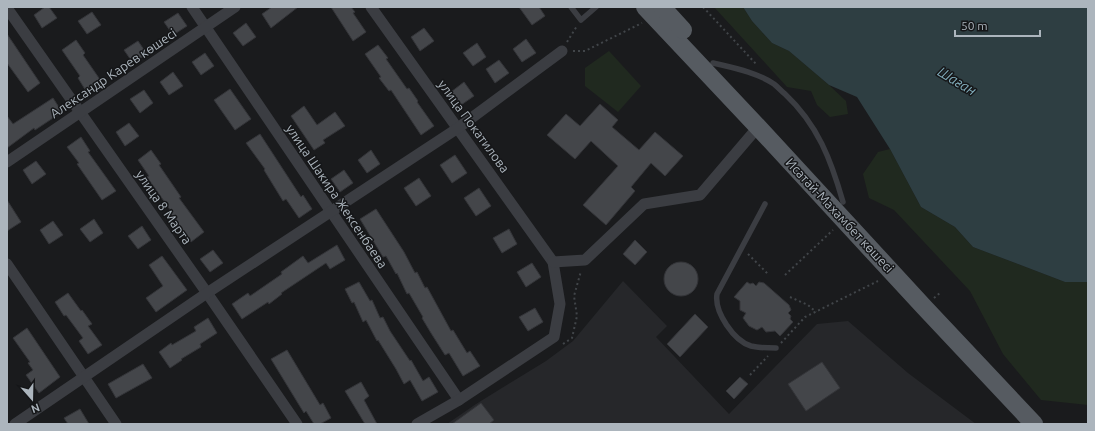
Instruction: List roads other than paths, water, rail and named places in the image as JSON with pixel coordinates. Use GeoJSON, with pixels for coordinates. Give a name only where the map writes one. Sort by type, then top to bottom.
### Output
{"type":"FeatureCollection","features":[{"type":"Feature","properties":{"kind":"main road"},"geometry":{"type":"LineString","coordinates":[[654,10],[714,64],[843,202],[1045,424]]}},
{"type":"Feature","properties":{"kind":"main road","name":"Исатай-Махамбет көшесі"},"geometry":{"type":"LineString","coordinates":[[654,10],[758,127],[1034,424]]}},
{"type":"Feature","properties":{"kind":"street","name":"улица Шакира Жексенбаева"},"geometry":{"type":"LineString","coordinates":[[192,7],[459,400]]}},
{"type":"Feature","properties":{"kind":"street","name":"Александр Карев көшесі"},"geometry":{"type":"LineString","coordinates":[[7,162],[235,7]]}},
{"type":"Feature","properties":{"kind":"street","name":"улица Покатилова"},"geometry":{"type":"LineString","coordinates":[[371,7],[553,262]]}},
{"type":"Feature","properties":{"kind":"street","name":"улица 8 Марта"},"geometry":{"type":"LineString","coordinates":[[7,8],[207,293],[294,423]]}},
{"type":"Feature","properties":{"kind":"street"},"geometry":{"type":"LineString","coordinates":[[15,424],[207,293],[458,128],[562,51]]}},
{"type":"Feature","properties":{"kind":"street"},"geometry":{"type":"LineString","coordinates":[[417,424],[459,400],[554,337],[560,304],[553,262],[585,260],[644,204],[700,195],[758,127]]}},
{"type":"Feature","properties":{"kind":"street"},"geometry":{"type":"LineString","coordinates":[[7,264],[116,424]]}},
{"type":"Feature","properties":{"kind":"lane"},"geometry":{"type":"LineString","coordinates":[[571,7],[581,20],[596,7]]}},
{"type":"Feature","properties":{"kind":"lane"},"geometry":{"type":"LineString","coordinates":[[714,64],[746,71],[774,84],[798,106],[820,138],[836,176],[843,202]]}},
{"type":"Feature","properties":{"kind":"lane"},"geometry":{"type":"LineString","coordinates":[[765,204],[717,294],[716,300],[724,320],[738,338],[750,346],[776,348]]}},
{"type":"Feature","properties":{"kind":"water","name":"Шаған"},"geometry":{"type":"Polygon","coordinates":[[[743,7],[1088,7],[1088,282],[1065,282],[973,247],[955,227],[921,207],[890,149],[857,97],[829,85],[789,51],[772,43],[752,21],[743,7]]]}}]}
